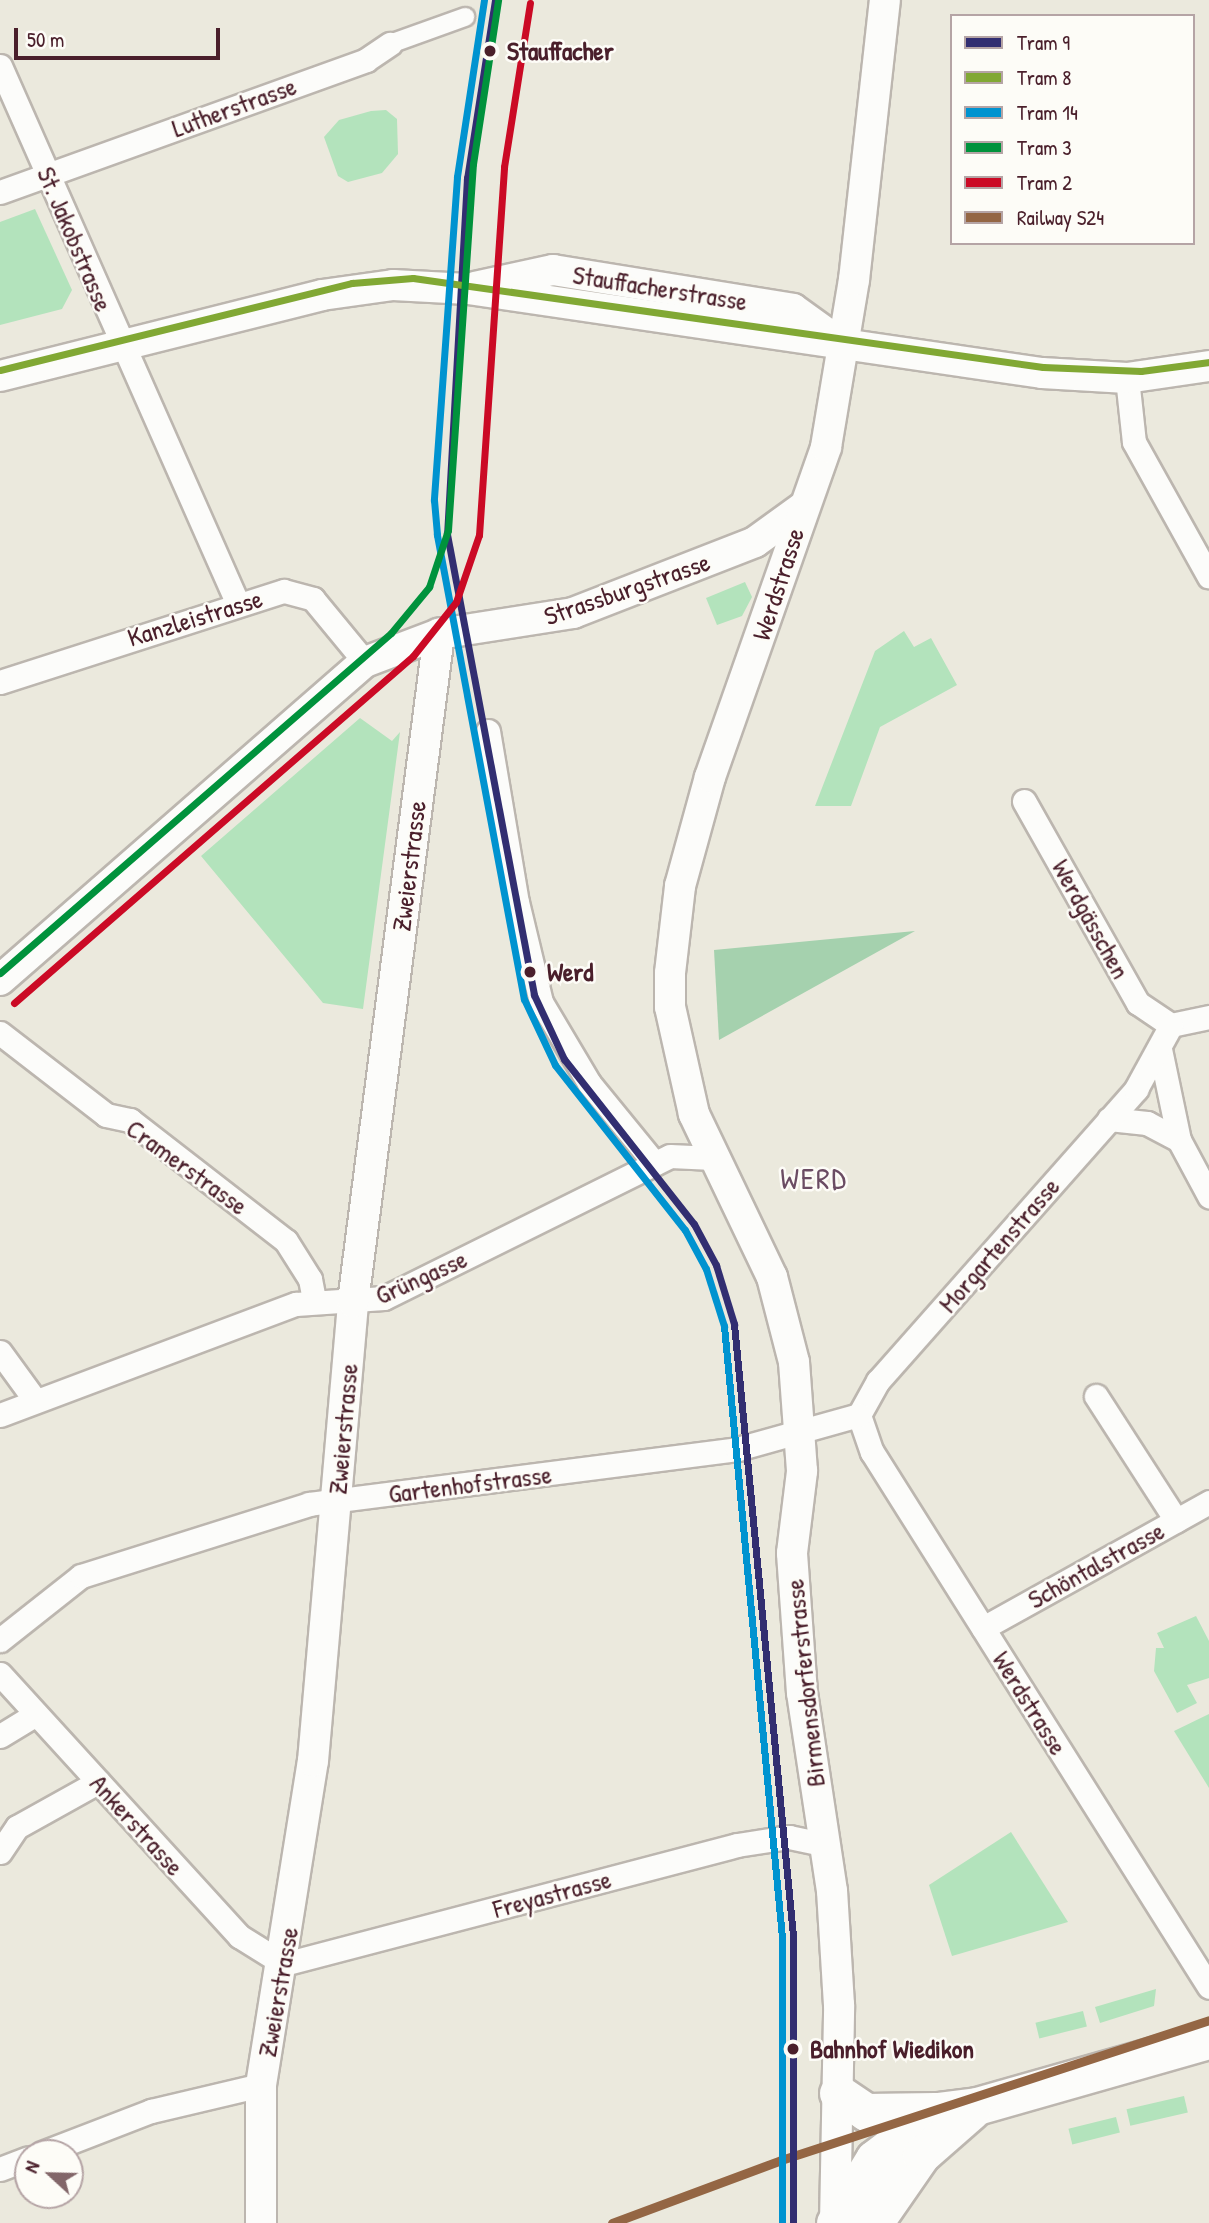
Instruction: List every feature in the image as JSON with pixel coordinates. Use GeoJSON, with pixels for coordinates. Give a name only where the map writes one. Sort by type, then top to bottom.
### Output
{"type":"FeatureCollection","features":[{"type":"Feature","properties":{"kind":"main road"},"geometry":{"type":"LineString","coordinates":[[838,2093],[866,2112],[937,2111],[978,2106],[1209,2040]]}},
{"type":"Feature","properties":{"kind":"main road"},"geometry":{"type":"LineString","coordinates":[[874,2223],[920,2155],[978,2106]]}},
{"type":"Feature","properties":{"kind":"main road"},"geometry":{"type":"LineString","coordinates":[[835,2223],[874,2159],[937,2111]]}},
{"type":"Feature","properties":{"kind":"street","name":"Werdstrasse"},"geometry":{"type":"LineString","coordinates":[[713,1158],[694,1114],[675,1032],[671,944],[710,777],[783,579],[802,508],[826,447],[843,345],[886,0]]}},
{"type":"Feature","properties":{"kind":"street","name":"Lutherstrasse"},"geometry":{"type":"LineString","coordinates":[[0,192],[366,60],[390,44],[465,17]]}},
{"type":"Feature","properties":{"kind":"street","name":"St. Jakobstrasse"},"geometry":{"type":"LineString","coordinates":[[0,66],[121,346],[237,602]]}},
{"type":"Feature","properties":{"kind":"street","name":"Stauffacherstrasse"},"geometry":{"type":"LineString","coordinates":[[0,376],[359,288],[468,289],[1042,373],[1127,377],[1209,366]]}},
{"type":"Feature","properties":{"kind":"street"},"geometry":{"type":"LineString","coordinates":[[1127,377],[1134,442],[1209,577]]}},
{"type":"Feature","properties":{"kind":"street","name":"Strassburgstrasse"},"geometry":{"type":"LineString","coordinates":[[365,662],[439,634],[573,613],[755,542],[802,508]]}},
{"type":"Feature","properties":{"kind":"street","name":"Kanzleistrasse"},"geometry":{"type":"LineString","coordinates":[[0,682],[237,602],[299,593],[313,599],[365,662]]}},
{"type":"Feature","properties":{"kind":"street","name":"Zweierstrasse"},"geometry":{"type":"LineString","coordinates":[[261,2223],[261,2085],[284,1964],[313,1761],[338,1501],[353,1302],[439,634]]}},
{"type":"Feature","properties":{"kind":"street"},"geometry":{"type":"LineString","coordinates":[[0,980],[365,662]]}},
{"type":"Feature","properties":{"kind":"street"},"geometry":{"type":"LineString","coordinates":[[488,731],[516,902],[541,1002],[589,1083],[655,1164]]}},
{"type":"Feature","properties":{"kind":"street","name":"Werdgässchen"},"geometry":{"type":"LineString","coordinates":[[1024,801],[1138,1003],[1171,1025]]}},
{"type":"Feature","properties":{"kind":"street"},"geometry":{"type":"LineString","coordinates":[[1171,1025],[1209,1017]]}},
{"type":"Feature","properties":{"kind":"street","name":"Morgartenstrasse"},"geometry":{"type":"LineString","coordinates":[[859,1415],[866,1396],[1109,1119],[1160,1049],[1171,1025]]}},
{"type":"Feature","properties":{"kind":"street","name":"Cramerstrasse"},"geometry":{"type":"LineString","coordinates":[[0,1033],[106,1115],[130,1120],[286,1241],[310,1279],[314,1299]]}},
{"type":"Feature","properties":{"kind":"street"},"geometry":{"type":"LineString","coordinates":[[1160,1049],[1180,1140],[1209,1196]]}},
{"type":"Feature","properties":{"kind":"street"},"geometry":{"type":"LineString","coordinates":[[1109,1119],[1147,1123],[1180,1140]]}},
{"type":"Feature","properties":{"kind":"street","name":"Grüngasse"},"geometry":{"type":"LineString","coordinates":[[0,1415],[314,1299],[353,1302],[384,1298],[670,1156],[713,1158]]}},
{"type":"Feature","properties":{"kind":"street","name":"Birmensdorferstrasse"},"geometry":{"type":"LineString","coordinates":[[713,1158],[772,1278],[793,1362],[802,1430],[792,1553],[822,1844],[832,1891],[838,2093],[835,2223]]}},
{"type":"Feature","properties":{"kind":"street"},"geometry":{"type":"LineString","coordinates":[[0,1352],[35,1400]]}},
{"type":"Feature","properties":{"kind":"street"},"geometry":{"type":"LineString","coordinates":[[1096,1396],[1176,1520]]}},
{"type":"Feature","properties":{"kind":"street","name":"Werdstrasse"},"geometry":{"type":"LineString","coordinates":[[859,1415],[872,1452],[1209,1987]]}},
{"type":"Feature","properties":{"kind":"street"},"geometry":{"type":"LineString","coordinates":[[802,1430],[859,1415]]}},
{"type":"Feature","properties":{"kind":"street","name":"Gartenhofstrasse"},"geometry":{"type":"LineString","coordinates":[[0,1640],[65,1585],[144,1555],[338,1501],[737,1449],[802,1430]]}},
{"type":"Feature","properties":{"kind":"street","name":"Schöntalstrasse"},"geometry":{"type":"LineString","coordinates":[[983,1628],[1209,1502]]}},
{"type":"Feature","properties":{"kind":"street","name":"Ankerstrasse"},"geometry":{"type":"LineString","coordinates":[[0,1674],[239,1936],[284,1964]]}},
{"type":"Feature","properties":{"kind":"street"},"geometry":{"type":"LineString","coordinates":[[0,1736],[36,1714]]}},
{"type":"Feature","properties":{"kind":"street"},"geometry":{"type":"LineString","coordinates":[[0,1852],[16,1827],[98,1782]]}},
{"type":"Feature","properties":{"kind":"street","name":"Freyastrasse"},"geometry":{"type":"LineString","coordinates":[[284,1964],[737,1845],[789,1837],[822,1844]]}},
{"type":"Feature","properties":{"kind":"street"},"geometry":{"type":"LineString","coordinates":[[78,2139],[151,2111],[261,2085]]}},
{"type":"Feature","properties":{"kind":"green space"},"geometry":{"type":"Polygon","coordinates":[[[386,110],[397,119],[398,154],[382,173],[348,182],[338,176],[324,137],[339,120],[371,111],[386,110]]]}},
{"type":"Feature","properties":{"kind":"green space"},"geometry":{"type":"Polygon","coordinates":[[[35,209],[72,290],[62,309],[0,325],[0,222],[35,209]]]}},
{"type":"Feature","properties":{"kind":"green space"},"geometry":{"type":"Polygon","coordinates":[[[745,582],[752,597],[742,616],[717,625],[706,598],[745,582]]]}},
{"type":"Feature","properties":{"kind":"green space"},"geometry":{"type":"Polygon","coordinates":[[[904,631],[914,647],[931,638],[957,685],[880,727],[851,806],[815,806],[875,651],[904,631]]]}},
{"type":"Feature","properties":{"kind":"green space"},"geometry":{"type":"Polygon","coordinates":[[[360,718],[392,741],[400,732],[363,1009],[323,1003],[201,856],[360,718]]]}},
{"type":"Feature","properties":{"kind":"green space"},"geometry":{"type":"Polygon","coordinates":[[[915,931],[719,1040],[714,950],[915,931]]]}},
{"type":"Feature","properties":{"kind":"green space"},"geometry":{"type":"Polygon","coordinates":[[[1196,1616],[1209,1641],[1209,1678],[1187,1685],[1197,1703],[1177,1713],[1154,1671],[1156,1648],[1164,1648],[1157,1633],[1196,1616]]]}},
{"type":"Feature","properties":{"kind":"green space"},"geometry":{"type":"Polygon","coordinates":[[[1209,1714],[1209,1788],[1174,1731],[1209,1714]]]}},
{"type":"Feature","properties":{"kind":"green space"},"geometry":{"type":"Polygon","coordinates":[[[1011,1832],[1068,1922],[952,1956],[929,1885],[1011,1832]]]}},
{"type":"Feature","properties":{"kind":"green space"},"geometry":{"type":"Polygon","coordinates":[[[1156,1989],[1154,2006],[1100,2023],[1095,2007],[1156,1989]]]}},
{"type":"Feature","properties":{"kind":"green space"},"geometry":{"type":"Polygon","coordinates":[[[1083,2011],[1087,2027],[1039,2038],[1035,2023],[1083,2011]]]}},
{"type":"Feature","properties":{"kind":"green space"},"geometry":{"type":"Polygon","coordinates":[[[1184,2096],[1188,2113],[1130,2126],[1127,2109],[1184,2096]]]}},
{"type":"Feature","properties":{"kind":"green space"},"geometry":{"type":"Polygon","coordinates":[[[1116,2117],[1120,2133],[1072,2144],[1068,2129],[1116,2117]]]}},
{"type":"Feature","properties":{"kind":"tram line","name":"14"},"geometry":{"type":"LineString","coordinates":[[484,0],[457,177],[434,500],[437,535],[524,999],[555,1065],[685,1230],[706,1269],[724,1326],[782,1937],[782,2223]]}},
{"type":"Feature","properties":{"kind":"tram line","name":"9"},"geometry":{"type":"LineString","coordinates":[[495,0],[467,178],[447,534],[534,995],[564,1059],[694,1224],[716,1265],[734,1324],[793,1936],[793,2223]]}},
{"type":"Feature","properties":{"kind":"tram line","name":"3"},"geometry":{"type":"LineString","coordinates":[[0,973],[391,633],[429,587],[448,530],[473,164],[498,0]]}},
{"type":"Feature","properties":{"kind":"tram line","name":"2"},"geometry":{"type":"LineString","coordinates":[[14,1003],[413,656],[456,602],[479,535],[504,167],[530,3]]}},
{"type":"Feature","properties":{"kind":"tram line","name":"8"},"geometry":{"type":"LineString","coordinates":[[0,370],[352,283],[413,278],[1043,367],[1141,371],[1209,362]]}},
{"type":"Feature","properties":{"kind":"rail line","name":"S24"},"geometry":{"type":"LineString","coordinates":[[612,2223],[781,2160],[1209,2020]]}},
{"type":"Feature","properties":{"kind":"place","name":"Stauffacher"},"geometry":{"type":"Point","coordinates":[490,51]}},
{"type":"Feature","properties":{"kind":"place","name":"Werd"},"geometry":{"type":"Point","coordinates":[530,972]}},
{"type":"Feature","properties":{"kind":"place","name":"Bahnhof Wiedikon"},"geometry":{"type":"Point","coordinates":[793,2049]}},
{"type":"Feature","properties":{"kind":"district","name":"WERD"},"geometry":{"type":"Point","coordinates":[814,1178]}}]}
